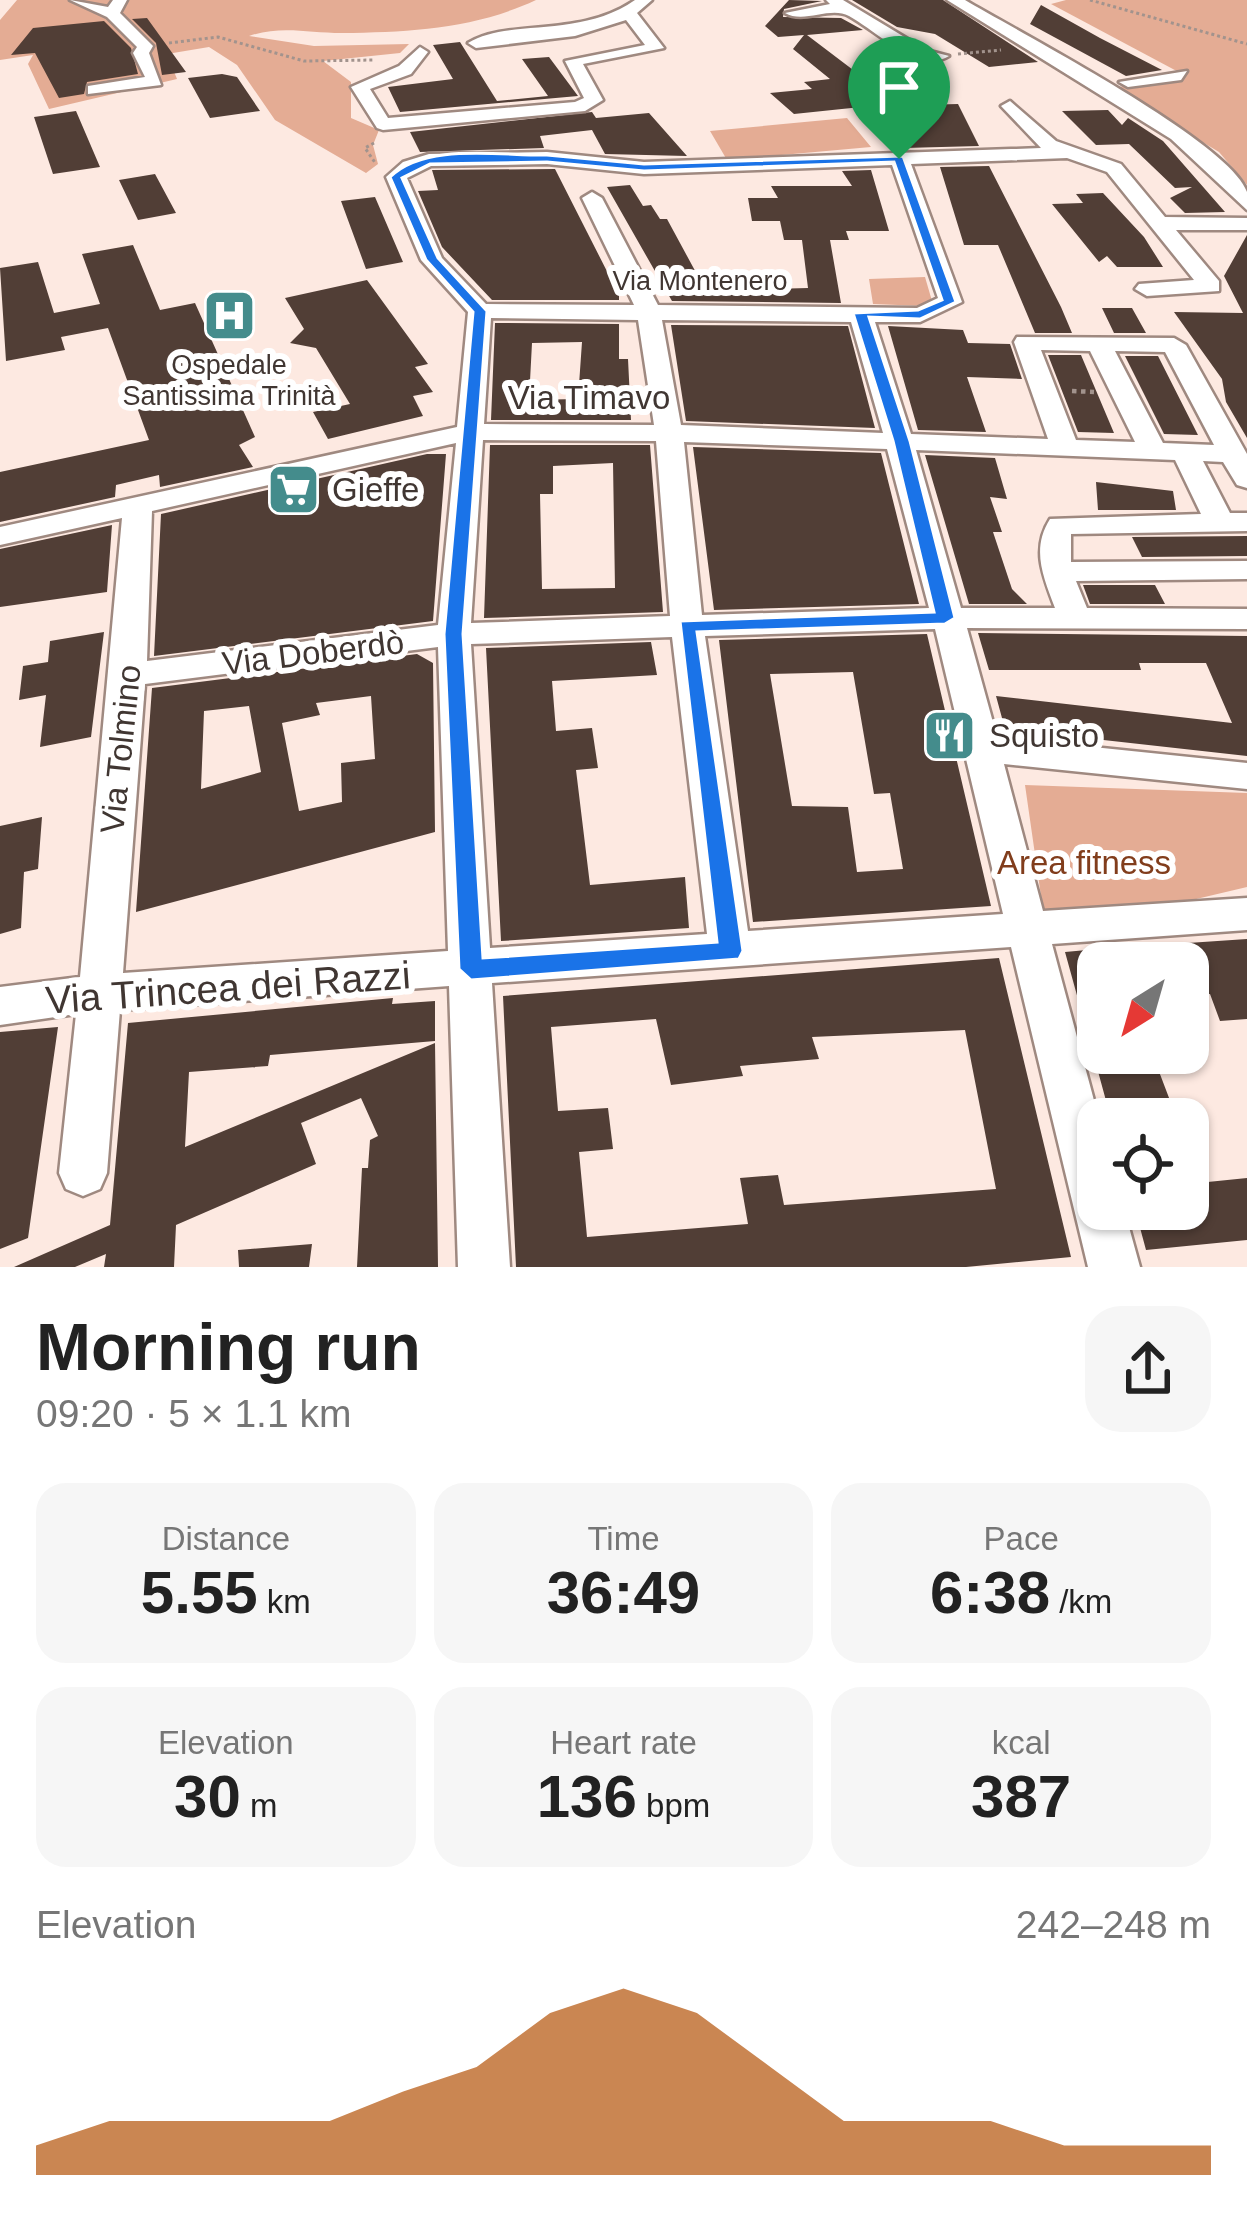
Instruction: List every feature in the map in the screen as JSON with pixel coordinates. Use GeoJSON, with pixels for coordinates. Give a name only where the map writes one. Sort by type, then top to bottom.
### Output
{"type":"FeatureCollection","features":[{"type":"Feature","properties":{"kind":"street"},"geometry":{"type":"LineString","coordinates":[[77,0],[116,7],[145,46],[141,52],[155,81],[94,90]]}},
{"type":"Feature","properties":{"kind":"street"},"geometry":{"type":"LineString","coordinates":[[420,54],[405,70],[362,83],[377,120],[393,126],[579,107],[594,100],[573,61],[656,48],[628,9],[645,0]]}},
{"type":"Feature","properties":{"kind":"street"},"geometry":{"type":"LineString","coordinates":[[964,2],[1178,135],[1212,161],[1247,204]]}},
{"type":"Feature","properties":{"kind":"street"},"geometry":{"type":"LineString","coordinates":[[793,13],[836,4],[877,22],[922,54],[941,56]]}},
{"type":"Feature","properties":{"kind":"street"},"geometry":{"type":"LineString","coordinates":[[476,43],[575,31],[630,14]]}},
{"type":"Feature","properties":{"kind":"street"},"geometry":{"type":"LineString","coordinates":[[1129,82],[1181,75]]}},
{"type":"Feature","properties":{"kind":"street"},"geometry":{"type":"LineString","coordinates":[[1010,106],[1063,153]]}},
{"type":"Feature","properties":{"kind":"street"},"geometry":{"type":"LineString","coordinates":[[484,1267],[454,634],[480,311],[432,260],[396,177],[429,160],[547,158],[644,168],[1063,153],[1114,168],[1164,223],[1211,286],[1147,289]]}},
{"type":"Feature","properties":{"kind":"street","name":"Via Montenero"},"geometry":{"type":"LineString","coordinates":[[480,311],[920,314],[950,302],[950,290],[899,159]]}},
{"type":"Feature","properties":{"kind":"street"},"geometry":{"type":"LineString","coordinates":[[592,198],[648,310],[669,433],[687,626],[730,951]]}},
{"type":"Feature","properties":{"kind":"street"},"geometry":{"type":"LineString","coordinates":[[1164,223],[1247,224]]}},
{"type":"Feature","properties":{"kind":"street"},"geometry":{"type":"LineString","coordinates":[[860,313],[902,441],[945,618],[985,749],[1025,929],[1077,1128]]}},
{"type":"Feature","properties":{"kind":"street"},"geometry":{"type":"LineString","coordinates":[[1066,448],[1026,342],[1174,346],[1242,466]]}},
{"type":"Feature","properties":{"kind":"street"},"geometry":{"type":"LineString","coordinates":[[1099,344],[1154,452]]}},
{"type":"Feature","properties":{"kind":"street","name":"Via Timavo"},"geometry":{"type":"LineString","coordinates":[[0,536],[470,432],[902,441]]}},
{"type":"Feature","properties":{"kind":"street"},"geometry":{"type":"LineString","coordinates":[[902,441],[1185,453],[1242,466]]}},
{"type":"Feature","properties":{"kind":"street"},"geometry":{"type":"LineString","coordinates":[[1185,453],[1234,524]]}},
{"type":"Feature","properties":{"kind":"street","name":"Via Tolmino"},"geometry":{"type":"LineString","coordinates":[[82,1173],[129,676],[138,505]]}},
{"type":"Feature","properties":{"kind":"street"},"geometry":{"type":"LineString","coordinates":[[1074,617],[1052,536],[1060,525],[1234,524]]}},
{"type":"Feature","properties":{"kind":"street"},"geometry":{"type":"LineString","coordinates":[[1059,572],[1247,570]]}},
{"type":"Feature","properties":{"kind":"street","name":"Via Doberdò"},"geometry":{"type":"LineString","coordinates":[[129,676],[454,634],[945,618],[1247,619]]}},
{"type":"Feature","properties":{"kind":"street"},"geometry":{"type":"LineString","coordinates":[[985,749],[1247,776]]}},
{"type":"Feature","properties":{"kind":"street","name":"Via Trincea dei Razzi"},"geometry":{"type":"LineString","coordinates":[[0,1006],[96,993],[1247,914]]}},
{"type":"Feature","properties":{"kind":"street"},"geometry":{"type":"LineString","coordinates":[[1104,1230],[1114,1267]]}},
{"type":"Feature","properties":{"kind":"path"},"geometry":{"type":"LineString","coordinates":[[1090,0],[1247,44]]}},
{"type":"Feature","properties":{"kind":"path"},"geometry":{"type":"LineString","coordinates":[[152,48],[218,37],[325,63],[420,54]]}},
{"type":"Feature","properties":{"kind":"path"},"geometry":{"type":"LineString","coordinates":[[941,56],[1031,47]]}},
{"type":"Feature","properties":{"kind":"path"},"geometry":{"type":"LineString","coordinates":[[374,163],[365,148],[382,139]]}},
{"type":"Feature","properties":{"kind":"path"},"geometry":{"type":"LineString","coordinates":[[1072,391],[1100,392]]}},
{"type":"Feature","properties":{"kind":"green space"},"geometry":{"type":"Polygon","coordinates":[[[17,0],[536,0],[441,27],[330,33],[284,30],[249,36],[314,46],[409,44],[400,53],[323,61],[351,82],[351,118],[379,130],[373,145],[378,164],[366,173],[275,120],[237,65],[209,47],[167,54],[177,79],[49,109],[28,64],[33,55],[0,60],[0,20],[17,0]]]}},
{"type":"Feature","properties":{"kind":"green space"},"geometry":{"type":"Polygon","coordinates":[[[1066,0],[1247,0],[1247,185],[1219,152],[1112,88],[1186,76],[1051,4],[1066,0]]]}},
{"type":"Feature","properties":{"kind":"green space"},"geometry":{"type":"Polygon","coordinates":[[[847,118],[871,147],[727,160],[710,131],[847,118]]]}},
{"type":"Feature","properties":{"kind":"green space"},"geometry":{"type":"Polygon","coordinates":[[[925,277],[932,301],[923,306],[873,304],[869,279],[925,277]]]}},
{"type":"Feature","properties":{"kind":"green space","name":"Area fitness"},"geometry":{"type":"Polygon","coordinates":[[[1025,785],[1247,793],[1247,887],[1192,900],[1043,910],[1025,785]]]}},
{"type":"Feature","properties":{"kind":"building"},"geometry":{"type":"Polygon","coordinates":[[[789,0],[822,1],[784,9],[783,17],[841,18],[863,30],[807,35],[865,79],[919,74],[921,105],[958,104],[979,146],[904,148],[889,125],[881,125],[861,107],[794,114],[770,93],[812,89],[804,82],[830,79],[793,49],[804,35],[778,37],[765,26],[789,0]]]}},
{"type":"Feature","properties":{"kind":"building"},"geometry":{"type":"Polygon","coordinates":[[[852,0],[943,0],[1038,62],[989,67],[935,34],[897,27],[852,0]]]}},
{"type":"Feature","properties":{"kind":"building"},"geometry":{"type":"Polygon","coordinates":[[[1041,5],[1162,70],[1126,76],[1030,24],[1041,5]]]}},
{"type":"Feature","properties":{"kind":"building"},"geometry":{"type":"Polygon","coordinates":[[[147,18],[186,72],[162,75],[156,43],[132,19],[147,18]]]}},
{"type":"Feature","properties":{"kind":"building"},"geometry":{"type":"Polygon","coordinates":[[[104,21],[131,48],[138,74],[87,82],[84,94],[59,98],[35,53],[11,55],[33,28],[104,21]]]}},
{"type":"Feature","properties":{"kind":"building"},"geometry":{"type":"Polygon","coordinates":[[[460,42],[497,101],[548,96],[522,59],[549,57],[578,96],[400,112],[388,87],[453,79],[433,45],[460,42]]]}},
{"type":"Feature","properties":{"kind":"building"},"geometry":{"type":"Polygon","coordinates":[[[237,77],[260,111],[210,118],[188,78],[237,77]]]}},
{"type":"Feature","properties":{"kind":"building"},"geometry":{"type":"Polygon","coordinates":[[[1108,110],[1122,125],[1128,118],[1163,141],[1225,212],[1185,213],[1170,198],[1192,187],[1175,188],[1129,144],[1096,145],[1062,111],[1108,110]]]}},
{"type":"Feature","properties":{"kind":"building"},"geometry":{"type":"Polygon","coordinates":[[[76,111],[100,167],[53,174],[34,117],[76,111]]]}},
{"type":"Feature","properties":{"kind":"building"},"geometry":{"type":"Polygon","coordinates":[[[592,112],[596,118],[649,113],[687,156],[605,154],[592,130],[540,136],[544,148],[420,152],[410,132],[592,112]]]}},
{"type":"Feature","properties":{"kind":"building"},"geometry":{"type":"Polygon","coordinates":[[[989,166],[1072,333],[1035,333],[998,245],[964,245],[940,167],[989,166]]]}},
{"type":"Feature","properties":{"kind":"building"},"geometry":{"type":"Polygon","coordinates":[[[555,169],[619,300],[492,300],[442,247],[418,191],[438,190],[432,170],[555,169]]]}},
{"type":"Feature","properties":{"kind":"building"},"geometry":{"type":"Polygon","coordinates":[[[871,170],[889,231],[846,231],[849,240],[830,240],[841,303],[672,301],[607,187],[630,185],[643,206],[651,205],[660,219],[667,219],[706,291],[808,288],[802,240],[784,240],[780,221],[752,221],[748,198],[778,198],[771,186],[852,186],[842,171],[871,170]]]}},
{"type":"Feature","properties":{"kind":"building"},"geometry":{"type":"Polygon","coordinates":[[[155,174],[176,213],[138,220],[119,180],[155,174]]]}},
{"type":"Feature","properties":{"kind":"building"},"geometry":{"type":"Polygon","coordinates":[[[1103,193],[1144,237],[1163,267],[1117,267],[1107,256],[1099,262],[1052,204],[1083,203],[1076,194],[1103,193]]]}},
{"type":"Feature","properties":{"kind":"building"},"geometry":{"type":"Polygon","coordinates":[[[375,197],[403,262],[366,269],[341,201],[375,197]]]}},
{"type":"Feature","properties":{"kind":"building"},"geometry":{"type":"Polygon","coordinates":[[[1247,235],[1247,438],[1226,402],[1222,379],[1174,312],[1243,313],[1224,276],[1247,235]]]}},
{"type":"Feature","properties":{"kind":"building"},"geometry":{"type":"Polygon","coordinates":[[[133,245],[160,310],[195,303],[255,437],[239,445],[253,467],[160,487],[159,475],[116,485],[115,497],[0,522],[0,472],[149,440],[108,328],[61,337],[65,350],[6,361],[0,268],[38,262],[54,313],[100,304],[82,254],[133,245]]]}},
{"type":"Feature","properties":{"kind":"building"},"geometry":{"type":"Polygon","coordinates":[[[367,280],[428,364],[415,367],[433,392],[413,396],[423,416],[328,439],[313,412],[350,404],[316,348],[290,343],[304,329],[285,298],[367,280]]]}},
{"type":"Feature","properties":{"kind":"building"},"geometry":{"type":"Polygon","coordinates":[[[1102,308],[1132,308],[1146,333],[1114,333],[1102,308]]]}},
{"type":"Feature","properties":{"kind":"building"},"geometry":{"type":"Polygon","coordinates":[[[495,323],[619,324],[619,359],[628,359],[631,420],[491,420],[495,323]],[[582,342],[532,343],[529,400],[578,399],[582,342]]]}},
{"type":"Feature","properties":{"kind":"building"},"geometry":{"type":"Polygon","coordinates":[[[671,325],[848,326],[875,428],[686,421],[671,325]]]}},
{"type":"Feature","properties":{"kind":"building"},"geometry":{"type":"Polygon","coordinates":[[[888,326],[963,330],[968,343],[1010,344],[1022,379],[967,377],[986,432],[918,430],[888,326]]]}},
{"type":"Feature","properties":{"kind":"building"},"geometry":{"type":"Polygon","coordinates":[[[1048,355],[1081,355],[1114,433],[1078,432],[1048,355]]]}},
{"type":"Feature","properties":{"kind":"building"},"geometry":{"type":"Polygon","coordinates":[[[1125,356],[1158,356],[1198,435],[1164,434],[1125,356]]]}},
{"type":"Feature","properties":{"kind":"building"},"geometry":{"type":"Polygon","coordinates":[[[490,445],[650,445],[663,612],[484,618],[490,445]],[[613,463],[553,466],[553,494],[540,494],[542,589],[615,588],[613,463]]]}},
{"type":"Feature","properties":{"kind":"building"},"geometry":{"type":"Polygon","coordinates":[[[693,447],[881,453],[919,604],[714,610],[693,447]]]}},
{"type":"Feature","properties":{"kind":"building"},"geometry":{"type":"Polygon","coordinates":[[[427,454],[446,454],[433,621],[154,656],[161,514],[427,454]]]}},
{"type":"Feature","properties":{"kind":"building"},"geometry":{"type":"Polygon","coordinates":[[[925,455],[995,458],[1007,499],[990,497],[1002,532],[993,532],[1012,589],[1027,604],[969,604],[925,455]]]}},
{"type":"Feature","properties":{"kind":"building"},"geometry":{"type":"Polygon","coordinates":[[[1096,482],[1173,491],[1176,510],[1098,510],[1096,482]]]}},
{"type":"Feature","properties":{"kind":"building"},"geometry":{"type":"Polygon","coordinates":[[[112,525],[107,592],[0,607],[0,549],[112,525]]]}},
{"type":"Feature","properties":{"kind":"building"},"geometry":{"type":"Polygon","coordinates":[[[1247,536],[1247,556],[1142,557],[1132,537],[1247,536]]]}},
{"type":"Feature","properties":{"kind":"building"},"geometry":{"type":"Polygon","coordinates":[[[1083,585],[1155,585],[1165,604],[1090,604],[1083,585]]]}},
{"type":"Feature","properties":{"kind":"building"},"geometry":{"type":"Polygon","coordinates":[[[104,632],[91,737],[40,747],[46,695],[19,700],[23,666],[48,662],[50,641],[104,632]]]}},
{"type":"Feature","properties":{"kind":"building"},"geometry":{"type":"Polygon","coordinates":[[[978,633],[1247,636],[1247,756],[1005,729],[996,696],[1232,723],[1206,663],[1139,663],[1141,670],[989,670],[978,633]]]}},
{"type":"Feature","properties":{"kind":"building"},"geometry":{"type":"Polygon","coordinates":[[[927,634],[991,906],[753,922],[719,640],[927,634]],[[853,672],[770,674],[792,806],[848,807],[857,872],[903,869],[890,793],[874,794],[853,672]]]}},
{"type":"Feature","properties":{"kind":"building"},"geometry":{"type":"Polygon","coordinates":[[[651,642],[657,675],[552,681],[556,731],[592,728],[598,768],[576,770],[590,885],[685,877],[689,928],[501,941],[486,648],[651,642]]]}},
{"type":"Feature","properties":{"kind":"building"},"geometry":{"type":"Polygon","coordinates":[[[417,654],[433,663],[435,832],[136,912],[152,688],[417,654]],[[371,696],[316,703],[320,715],[282,723],[299,811],[342,802],[341,763],[375,759],[371,696]],[[249,706],[204,711],[201,789],[261,772],[249,706]]]}},
{"type":"Feature","properties":{"kind":"building"},"geometry":{"type":"Polygon","coordinates":[[[42,817],[38,869],[24,872],[21,928],[0,934],[0,826],[42,817]]]}},
{"type":"Feature","properties":{"kind":"building"},"geometry":{"type":"Polygon","coordinates":[[[1247,939],[1247,1019],[1220,1021],[1209,994],[1209,942],[1203,942],[1247,939]]]}},
{"type":"Feature","properties":{"kind":"building"},"geometry":{"type":"Polygon","coordinates":[[[1077,951],[1077,995],[1065,952],[1077,951]]]}},
{"type":"Feature","properties":{"kind":"building"},"geometry":{"type":"Polygon","coordinates":[[[999,958],[1071,1257],[966,1267],[516,1267],[503,996],[999,958]],[[656,1019],[551,1027],[558,1111],[608,1108],[613,1149],[579,1152],[587,1237],[748,1224],[740,1178],[778,1175],[784,1205],[996,1189],[965,1030],[812,1037],[819,1059],[740,1066],[743,1076],[671,1085],[656,1019]]]}},
{"type":"Feature","properties":{"kind":"building"},"geometry":{"type":"Polygon","coordinates":[[[393,998],[392,1004],[435,1001],[435,1041],[270,1055],[268,1066],[189,1072],[185,1147],[435,1043],[438,1267],[357,1267],[362,1168],[368,1168],[370,1140],[378,1136],[361,1098],[301,1123],[316,1164],[176,1225],[174,1267],[104,1267],[106,1254],[75,1267],[14,1267],[110,1225],[128,1023],[393,998]]]}},
{"type":"Feature","properties":{"kind":"building"},"geometry":{"type":"Polygon","coordinates":[[[58,1027],[28,1238],[0,1249],[0,1032],[58,1027]]]}},
{"type":"Feature","properties":{"kind":"building"},"geometry":{"type":"Polygon","coordinates":[[[1099,1074],[1160,1074],[1169,1098],[1105,1098],[1099,1074]]]}},
{"type":"Feature","properties":{"kind":"building"},"geometry":{"type":"Polygon","coordinates":[[[1247,1178],[1247,1240],[1146,1250],[1141,1230],[1209,1230],[1209,1182],[1247,1178]]]}},
{"type":"Feature","properties":{"kind":"building"},"geometry":{"type":"Polygon","coordinates":[[[312,1244],[309,1267],[239,1267],[238,1250],[312,1244]]]}},
{"type":"Feature","properties":{"kind":"place","name":"Ospedale Santissima Trinità"},"geometry":{"type":"Point","coordinates":[229,315]}},
{"type":"Feature","properties":{"kind":"place","name":"Gieffe"},"geometry":{"type":"Point","coordinates":[293,489]}},
{"type":"Feature","properties":{"kind":"place","name":"Squisto"},"geometry":{"type":"Point","coordinates":[950,735]}},
{"type":"Feature","properties":{"kind":"route"},"geometry":{"type":"LineString","coordinates":[[547,158],[644,168],[899,159],[950,290],[950,302],[920,314],[860,313],[902,441],[945,618],[687,626],[730,951],[471,969],[454,634],[480,311],[432,260],[396,177],[401,170],[429,160],[547,158]]}}]}
